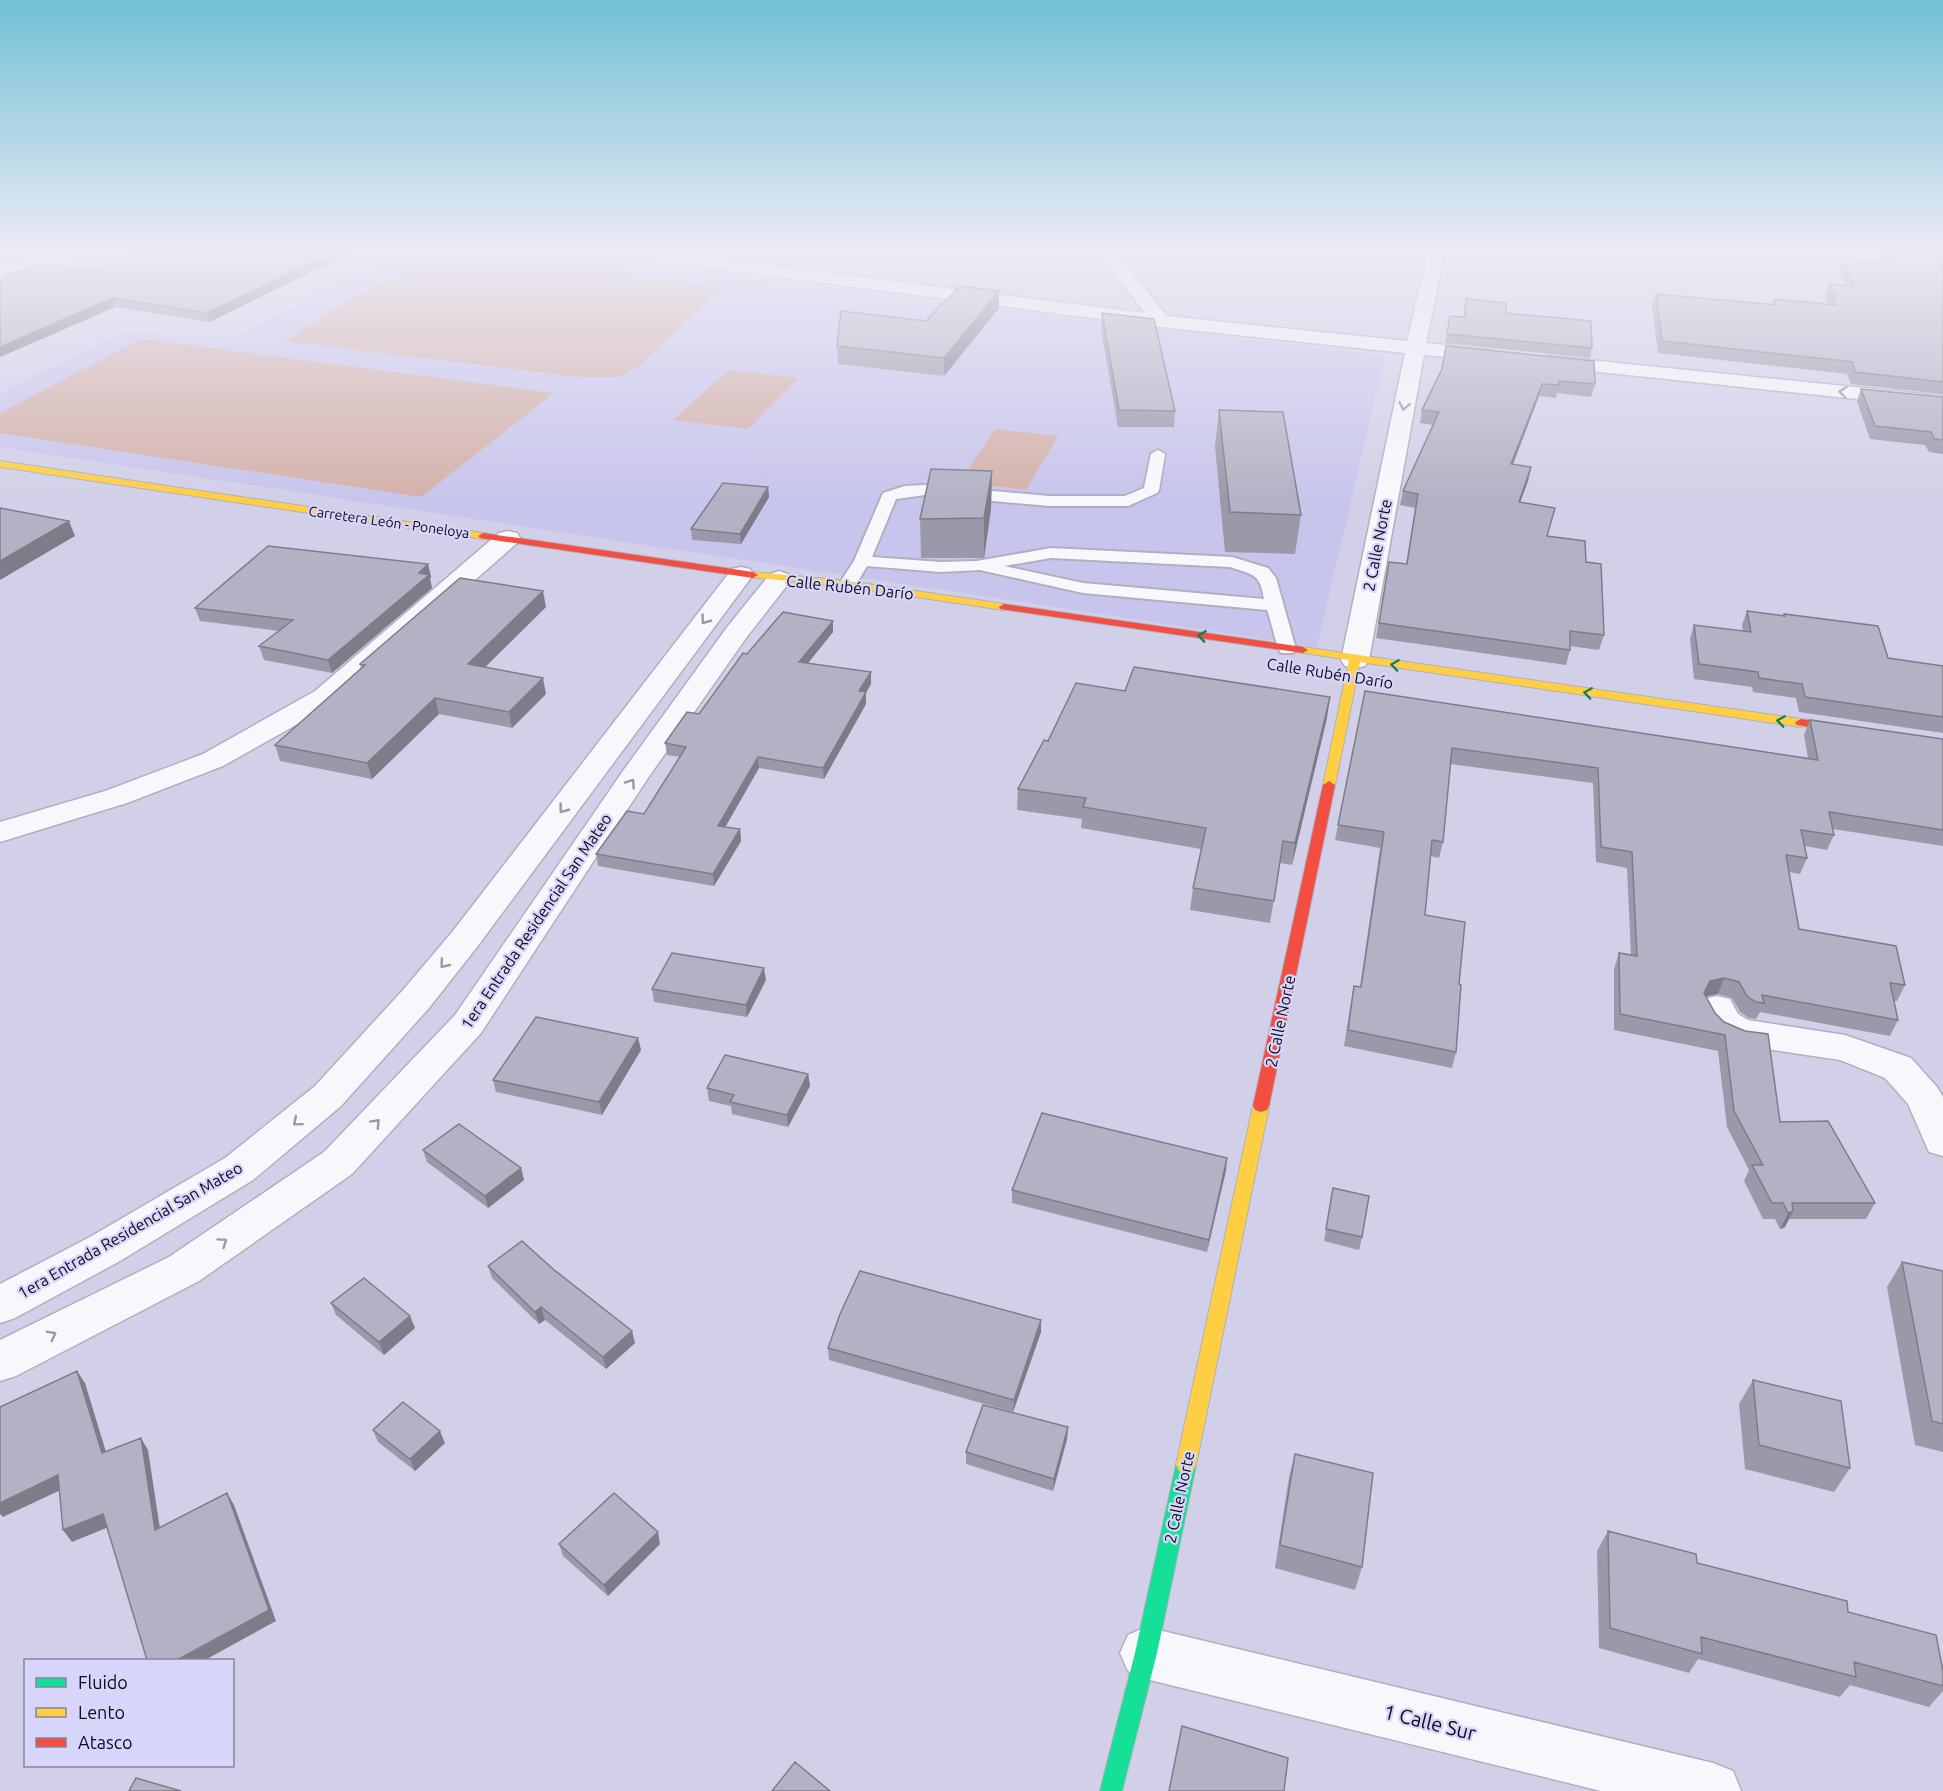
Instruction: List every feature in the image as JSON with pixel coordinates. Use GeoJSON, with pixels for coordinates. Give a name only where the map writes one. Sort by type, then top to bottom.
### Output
{"type":"FeatureCollection","features":[{"type":"Feature","properties":{"kind":"street"},"geometry":{"type":"LineString","coordinates":[[1266,333],[1509,358]]}},
{"type":"Feature","properties":{"kind":"street","name":"2 Calle Norte"},"geometry":{"type":"LineString","coordinates":[[1111,1791],[1146,1653],[1353,672],[1419,333]]}},
{"type":"Feature","properties":{"kind":"street"},"geometry":{"type":"LineString","coordinates":[[1533,361],[1943,402]]}},
{"type":"Feature","properties":{"kind":"street","name":"Carretera León - Poneloya"},"geometry":{"type":"LineString","coordinates":[[0,464],[778,579]]}},
{"type":"Feature","properties":{"kind":"street"},"geometry":{"type":"LineString","coordinates":[[0,831],[116,797],[213,760],[325,697],[508,538]]}},
{"type":"Feature","properties":{"kind":"street","name":"1era Entrada Residencial San Mateo"},"geometry":{"type":"LineString","coordinates":[[0,1305],[105,1249],[239,1169],[328,1096],[416,999],[465,939],[741,574]]}},
{"type":"Feature","properties":{"kind":"street","name":"Calle Rubén Darío"},"geometry":{"type":"LineString","coordinates":[[778,579],[848,584],[1287,649],[1353,672],[1943,744]]}},
{"type":"Feature","properties":{"kind":"street","name":"Calle Rubén Darío"},"geometry":{"type":"LineString","coordinates":[[778,579],[834,598]]}},
{"type":"Feature","properties":{"kind":"street","name":"1era Entrada Residencial San Mateo"},"geometry":{"type":"LineString","coordinates":[[0,1362],[184,1269],[338,1163],[468,1024],[634,777],[737,632],[778,579]]}},
{"type":"Feature","properties":{"kind":"street"},"geometry":{"type":"LineString","coordinates":[[1717,1008],[1724,1022],[1739,1032],[1845,1048],[1898,1068],[1924,1097],[1943,1140]]}},
{"type":"Feature","properties":{"kind":"street","name":"1 Calle Sur"},"geometry":{"type":"LineString","coordinates":[[1146,1653],[1713,1791]]}},
{"type":"Feature","properties":{"kind":"lane"},"geometry":{"type":"LineString","coordinates":[[848,584],[862,561],[889,496],[905,491],[925,490],[1049,501],[1128,501],[1151,490],[1158,454]]}},
{"type":"Feature","properties":{"kind":"lane"},"geometry":{"type":"LineString","coordinates":[[862,561],[941,567],[977,566],[1051,553],[1232,562],[1262,572],[1270,582],[1287,649]]}},
{"type":"Feature","properties":{"kind":"lane"},"geometry":{"type":"LineString","coordinates":[[1083,588],[1098,555]]}},
{"type":"Feature","properties":{"kind":"lane"},"geometry":{"type":"LineString","coordinates":[[977,566],[1083,588],[1274,605]]}},
{"type":"Feature","properties":{"kind":"shaded area"},"geometry":{"type":"Polygon","coordinates":[[[120,333],[239,336],[246,333],[1193,333],[1385,355],[1317,647],[0,447],[0,393],[120,333]]]}},
{"type":"Feature","properties":{"kind":"shaded area"},"geometry":{"type":"Polygon","coordinates":[[[298,333],[674,333],[638,367],[618,377],[579,377],[285,341],[298,333]]]}},
{"type":"Feature","properties":{"kind":"shaded area"},"geometry":{"type":"Polygon","coordinates":[[[141,339],[554,393],[421,497],[0,433],[0,413],[141,339]]]}},
{"type":"Feature","properties":{"kind":"shaded area"},"geometry":{"type":"Polygon","coordinates":[[[728,370],[799,378],[748,429],[673,420],[728,370]]]}},
{"type":"Feature","properties":{"kind":"shaded area"},"geometry":{"type":"Polygon","coordinates":[[[995,429],[1058,436],[1026,490],[960,482],[995,429]]]}},
{"type":"Feature","properties":{"kind":"building"},"geometry":{"type":"Polygon","coordinates":[[[0,333],[33,333],[0,347],[0,333]]]}},
{"type":"Feature","properties":{"kind":"building"},"geometry":{"type":"Polygon","coordinates":[[[839,333],[965,333],[944,358],[837,346],[839,333]]]}},
{"type":"Feature","properties":{"kind":"building"},"geometry":{"type":"Polygon","coordinates":[[[1105,333],[1157,333],[1175,411],[1119,410],[1105,333]]]}},
{"type":"Feature","properties":{"kind":"building"},"geometry":{"type":"Polygon","coordinates":[[[1591,333],[1592,348],[1447,334],[1591,333]]]}},
{"type":"Feature","properties":{"kind":"building"},"geometry":{"type":"Polygon","coordinates":[[[1661,333],[1943,333],[1943,382],[1855,372],[1852,362],[1662,341],[1661,333]]]}},
{"type":"Feature","properties":{"kind":"building"},"geometry":{"type":"Polygon","coordinates":[[[1446,346],[1594,361],[1595,384],[1559,381],[1559,385],[1542,384],[1511,464],[1531,467],[1519,502],[1555,508],[1547,536],[1585,541],[1586,562],[1601,564],[1604,635],[1570,631],[1570,650],[1379,623],[1389,562],[1407,564],[1418,494],[1403,491],[1439,412],[1422,410],[1442,369],[1446,346]]]}},
{"type":"Feature","properties":{"kind":"building"},"geometry":{"type":"Polygon","coordinates":[[[1861,389],[1943,397],[1943,440],[1934,439],[1931,432],[1875,426],[1861,389]]]}},
{"type":"Feature","properties":{"kind":"building"},"geometry":{"type":"Polygon","coordinates":[[[1219,410],[1283,412],[1301,515],[1230,512],[1219,410]]]}},
{"type":"Feature","properties":{"kind":"building"},"geometry":{"type":"Polygon","coordinates":[[[931,469],[992,471],[984,518],[920,519],[931,469]]]}},
{"type":"Feature","properties":{"kind":"building"},"geometry":{"type":"Polygon","coordinates":[[[723,483],[768,487],[740,534],[691,529],[723,483]]]}},
{"type":"Feature","properties":{"kind":"building"},"geometry":{"type":"Polygon","coordinates":[[[0,508],[69,521],[0,561],[0,508]]]}},
{"type":"Feature","properties":{"kind":"building"},"geometry":{"type":"Polygon","coordinates":[[[268,546],[428,564],[419,573],[429,575],[328,660],[259,646],[293,620],[195,608],[268,546]]]}},
{"type":"Feature","properties":{"kind":"building"},"geometry":{"type":"Polygon","coordinates":[[[460,578],[543,591],[468,664],[543,678],[509,712],[435,698],[367,763],[275,745],[365,665],[360,664],[460,578]]]}},
{"type":"Feature","properties":{"kind":"building"},"geometry":{"type":"Polygon","coordinates":[[[1747,611],[1878,626],[1888,658],[1943,666],[1943,717],[1805,697],[1802,684],[1759,678],[1758,672],[1699,664],[1694,625],[1751,632],[1747,611]]]}},
{"type":"Feature","properties":{"kind":"building"},"geometry":{"type":"Polygon","coordinates":[[[783,612],[833,621],[799,662],[871,672],[859,691],[866,692],[823,768],[758,757],[718,826],[740,829],[713,874],[596,854],[627,811],[644,814],[686,747],[665,743],[687,712],[699,714],[743,653],[747,654],[783,612]]]}},
{"type":"Feature","properties":{"kind":"building"},"geometry":{"type":"Polygon","coordinates":[[[1134,667],[1330,697],[1295,843],[1283,841],[1274,901],[1193,888],[1206,828],[1083,807],[1086,798],[1018,789],[1044,740],[1048,741],[1076,683],[1125,691],[1134,667]]]}},
{"type":"Feature","properties":{"kind":"building"},"geometry":{"type":"Polygon","coordinates":[[[1365,691],[1818,760],[1810,720],[1943,739],[1943,830],[1829,812],[1834,835],[1801,830],[1807,858],[1786,855],[1799,929],[1896,946],[1905,985],[1890,983],[1898,1020],[1762,995],[1764,1003],[1756,1002],[1747,996],[1739,982],[1724,978],[1710,981],[1704,993],[1715,1013],[1724,1022],[1745,1031],[1768,1034],[1780,1122],[1828,1121],[1875,1203],[1792,1203],[1793,1211],[1788,1213],[1783,1203],[1772,1203],[1752,1165],[1763,1165],[1734,1111],[1725,1035],[1620,1014],[1619,953],[1637,956],[1632,852],[1601,847],[1598,768],[1452,748],[1443,842],[1432,840],[1425,915],[1465,922],[1456,1052],[1348,1030],[1354,986],[1361,987],[1384,832],[1338,825],[1365,691]]]}},
{"type":"Feature","properties":{"kind":"building"},"geometry":{"type":"Polygon","coordinates":[[[672,953],[764,968],[746,1005],[652,989],[672,953]]]}},
{"type":"Feature","properties":{"kind":"building"},"geometry":{"type":"Polygon","coordinates":[[[536,1017],[638,1038],[599,1102],[493,1080],[536,1017]]]}},
{"type":"Feature","properties":{"kind":"building"},"geometry":{"type":"Polygon","coordinates":[[[725,1055],[808,1074],[787,1115],[730,1102],[734,1095],[707,1088],[725,1055]]]}},
{"type":"Feature","properties":{"kind":"building"},"geometry":{"type":"Polygon","coordinates":[[[1042,1113],[1227,1158],[1209,1240],[1012,1190],[1042,1113]]]}},
{"type":"Feature","properties":{"kind":"building"},"geometry":{"type":"Polygon","coordinates":[[[459,1124],[521,1168],[485,1196],[423,1150],[459,1124]]]}},
{"type":"Feature","properties":{"kind":"building"},"geometry":{"type":"Polygon","coordinates":[[[1333,1188],[1369,1196],[1362,1237],[1326,1229],[1333,1188]]]}},
{"type":"Feature","properties":{"kind":"building"},"geometry":{"type":"Polygon","coordinates":[[[522,1241],[553,1269],[632,1331],[603,1357],[541,1307],[535,1312],[488,1266],[522,1241]]]}},
{"type":"Feature","properties":{"kind":"building"},"geometry":{"type":"Polygon","coordinates":[[[1902,1262],[1943,1271],[1943,1424],[1932,1421],[1902,1262]]]}},
{"type":"Feature","properties":{"kind":"building"},"geometry":{"type":"Polygon","coordinates":[[[860,1271],[1041,1320],[1014,1400],[828,1348],[840,1314],[860,1271]]]}},
{"type":"Feature","properties":{"kind":"building"},"geometry":{"type":"Polygon","coordinates":[[[364,1278],[410,1316],[379,1342],[331,1303],[364,1278]]]}},
{"type":"Feature","properties":{"kind":"building"},"geometry":{"type":"Polygon","coordinates":[[[77,1371],[102,1453],[141,1438],[155,1530],[227,1493],[269,1610],[179,1659],[147,1659],[103,1514],[63,1530],[58,1475],[0,1503],[0,1407],[77,1371]]]}},
{"type":"Feature","properties":{"kind":"building"},"geometry":{"type":"Polygon","coordinates":[[[1753,1380],[1841,1401],[1850,1468],[1759,1445],[1753,1380]]]}},
{"type":"Feature","properties":{"kind":"building"},"geometry":{"type":"Polygon","coordinates":[[[403,1402],[440,1431],[410,1459],[373,1430],[403,1402]]]}},
{"type":"Feature","properties":{"kind":"building"},"geometry":{"type":"Polygon","coordinates":[[[983,1405],[1068,1427],[1054,1479],[966,1452],[983,1405]]]}},
{"type":"Feature","properties":{"kind":"building"},"geometry":{"type":"Polygon","coordinates":[[[1295,1454],[1373,1473],[1362,1567],[1280,1545],[1295,1454]]]}},
{"type":"Feature","properties":{"kind":"building"},"geometry":{"type":"Polygon","coordinates":[[[614,1493],[658,1532],[604,1585],[559,1544],[614,1493]]]}},
{"type":"Feature","properties":{"kind":"building"},"geometry":{"type":"Polygon","coordinates":[[[1608,1531],[1696,1554],[1697,1563],[1847,1601],[1848,1612],[1936,1635],[1943,1671],[1943,1686],[1854,1662],[1856,1677],[1701,1637],[1702,1654],[1610,1628],[1608,1531]]]}},
{"type":"Feature","properties":{"kind":"building"},"geometry":{"type":"Polygon","coordinates":[[[1182,1726],[1288,1758],[1284,1791],[1169,1791],[1182,1726]]]}},
{"type":"Feature","properties":{"kind":"building"},"geometry":{"type":"Polygon","coordinates":[[[795,1762],[830,1791],[772,1791],[795,1762]]]}},
{"type":"Feature","properties":{"kind":"building"},"geometry":{"type":"Polygon","coordinates":[[[136,1778],[181,1791],[129,1791],[136,1778]]]}},
{"type":"Feature","properties":{"kind":"traffic: fast"},"geometry":{"type":"LineString","coordinates":[[1111,1791],[1146,1653],[1186,1465]]}},
{"type":"Feature","properties":{"kind":"traffic: slow"},"geometry":{"type":"LineString","coordinates":[[0,464],[483,536]]}},
{"type":"Feature","properties":{"kind":"traffic: slow"},"geometry":{"type":"LineString","coordinates":[[753,575],[848,584],[1004,607]]}},
{"type":"Feature","properties":{"kind":"traffic: slow"},"geometry":{"type":"LineString","coordinates":[[1303,650],[1801,723]]}},
{"type":"Feature","properties":{"kind":"traffic: slow"},"geometry":{"type":"LineString","coordinates":[[1329,785],[1355,660]]}},
{"type":"Feature","properties":{"kind":"traffic: slow"},"geometry":{"type":"LineString","coordinates":[[1186,1465],[1261,1106]]}},
{"type":"Feature","properties":{"kind":"traffic: jam"},"geometry":{"type":"LineString","coordinates":[[483,536],[753,575]]}},
{"type":"Feature","properties":{"kind":"traffic: jam"},"geometry":{"type":"LineString","coordinates":[[1004,607],[1303,650]]}},
{"type":"Feature","properties":{"kind":"traffic: jam"},"geometry":{"type":"LineString","coordinates":[[1801,723],[1943,744]]}},
{"type":"Feature","properties":{"kind":"traffic: jam"},"geometry":{"type":"LineString","coordinates":[[1261,1106],[1329,785]]}}]}
